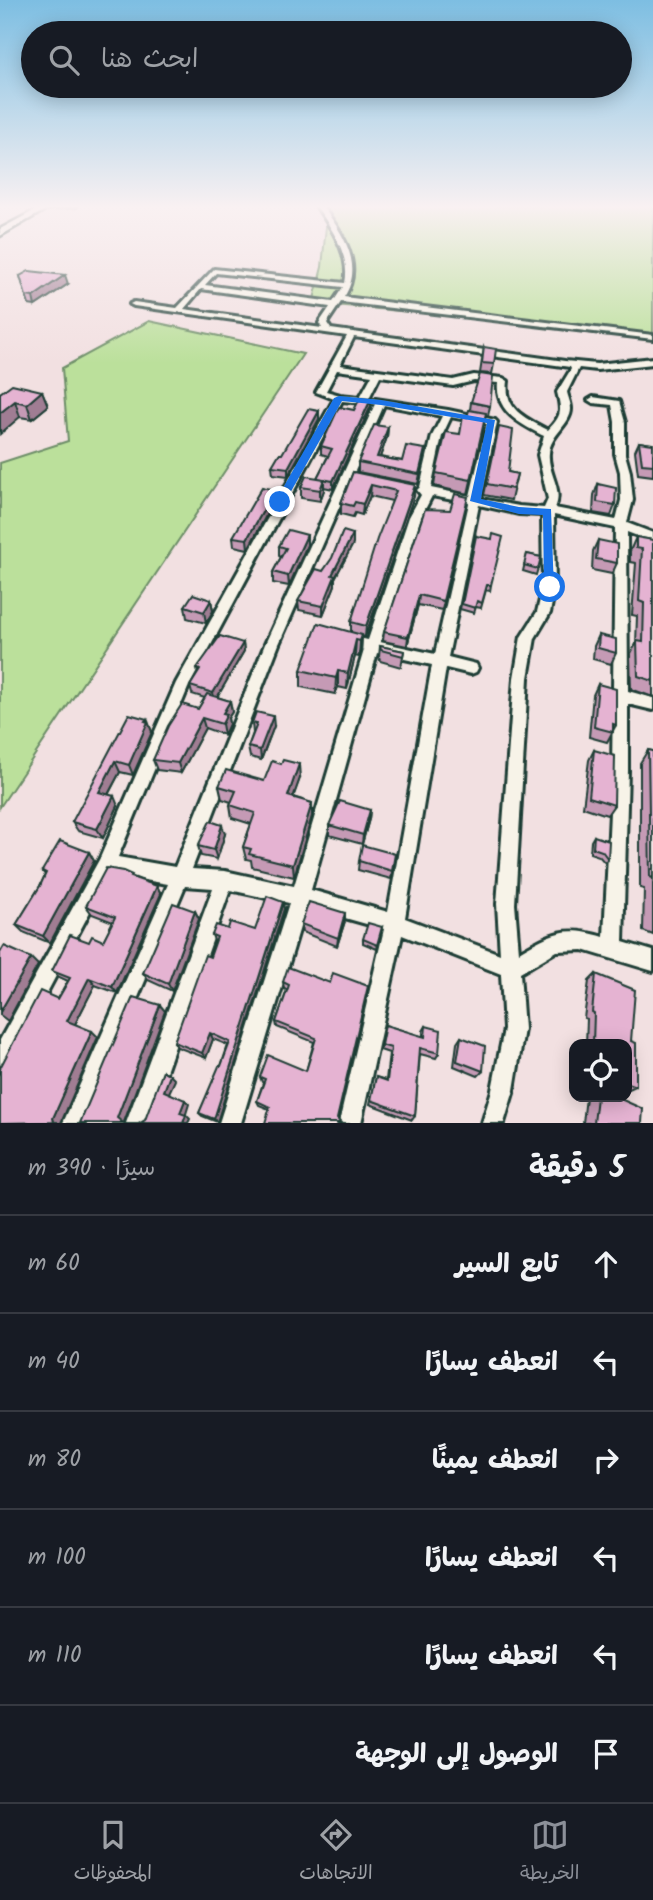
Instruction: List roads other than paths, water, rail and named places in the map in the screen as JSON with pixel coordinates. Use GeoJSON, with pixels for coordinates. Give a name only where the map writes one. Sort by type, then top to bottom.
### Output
{"type":"FeatureCollection","features":[{"type":"Feature","properties":{"kind":"street"},"geometry":{"type":"LineString","coordinates":[[328,331],[323,323],[347,285],[351,273],[350,258]]}},
{"type":"Feature","properties":{"kind":"street"},"geometry":{"type":"LineString","coordinates":[[179,310],[214,271],[347,285]]}},
{"type":"Feature","properties":{"kind":"street"},"geometry":{"type":"LineString","coordinates":[[200,287],[653,337]]}},
{"type":"Feature","properties":{"kind":"street"},"geometry":{"type":"LineString","coordinates":[[134,304],[573,365],[597,367],[653,361]]}},
{"type":"Feature","properties":{"kind":"street"},"geometry":{"type":"LineString","coordinates":[[350,1123],[395,923],[440,661],[492,422],[381,402],[339,398],[321,392],[352,334]]}},
{"type":"Feature","properties":{"kind":"street"},"geometry":{"type":"LineString","coordinates":[[493,1123],[503,1090],[514,1029],[506,904],[521,678],[528,637],[543,614],[550,587],[551,505],[543,455],[549,435],[564,418],[566,408],[562,391],[575,369],[573,365]]}},
{"type":"Feature","properties":{"kind":"street"},"geometry":{"type":"LineString","coordinates":[[335,366],[453,383],[474,378],[503,381],[501,389],[504,405],[517,418],[549,435]]}},
{"type":"Feature","properties":{"kind":"street"},"geometry":{"type":"LineString","coordinates":[[363,400],[377,374]]}},
{"type":"Feature","properties":{"kind":"street"},"geometry":{"type":"LineString","coordinates":[[0,1061],[106,864],[181,687],[339,398]]}},
{"type":"Feature","properties":{"kind":"street"},"geometry":{"type":"LineString","coordinates":[[593,400],[616,403],[627,500],[621,525],[621,696],[613,947]]}},
{"type":"Feature","properties":{"kind":"street"},"geometry":{"type":"LineString","coordinates":[[74,1123],[180,877],[272,644],[355,477],[381,402]]}},
{"type":"Feature","properties":{"kind":"street"},"geometry":{"type":"LineString","coordinates":[[418,489],[448,413]]}},
{"type":"Feature","properties":{"kind":"street"},"geometry":{"type":"LineString","coordinates":[[418,489],[519,510],[551,505],[581,516],[621,525],[653,538]]}},
{"type":"Feature","properties":{"kind":"street"},"geometry":{"type":"LineString","coordinates":[[230,1123],[300,897],[372,648],[415,517],[427,495],[418,489]]}},
{"type":"Feature","properties":{"kind":"street"},"geometry":{"type":"LineString","coordinates":[[335,637],[372,648],[471,668]]}},
{"type":"Feature","properties":{"kind":"street"},"geometry":{"type":"LineString","coordinates":[[621,696],[653,704]]}},
{"type":"Feature","properties":{"kind":"street"},"geometry":{"type":"LineString","coordinates":[[106,864],[180,877],[225,880],[300,897],[395,923],[510,968]]}},
{"type":"Feature","properties":{"kind":"street"},"geometry":{"type":"LineString","coordinates":[[137,1123],[225,880]]}},
{"type":"Feature","properties":{"kind":"street"},"geometry":{"type":"LineString","coordinates":[[510,968],[555,942],[583,940],[653,961]]}}]}
